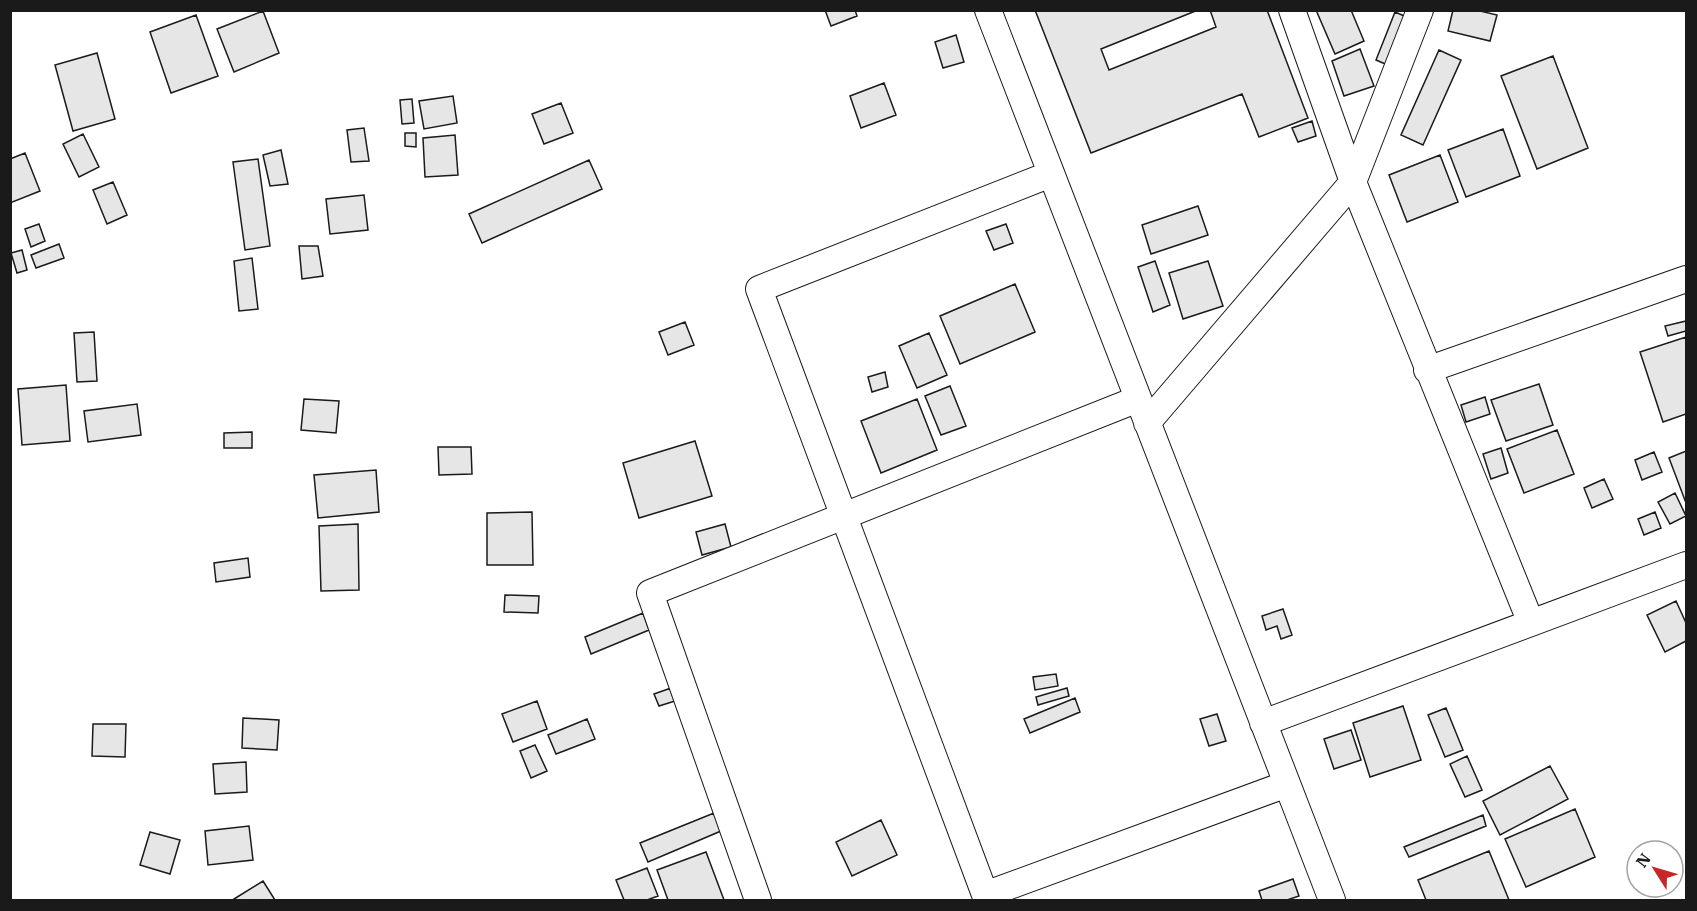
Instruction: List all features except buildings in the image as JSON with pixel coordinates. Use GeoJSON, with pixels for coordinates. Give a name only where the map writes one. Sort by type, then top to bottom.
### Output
{"type":"FeatureCollection","features":[{"type":"Feature","properties":{"kind":"street"},"geometry":{"type":"LineString","coordinates":[[988,10],[1332,900]]}},
{"type":"Feature","properties":{"kind":"street"},"geometry":{"type":"LineString","coordinates":[[1292,10],[1353,182],[1531,623]]}},
{"type":"Feature","properties":{"kind":"street"},"geometry":{"type":"LineString","coordinates":[[1147,423],[1353,182],[1420,10]]}},
{"type":"Feature","properties":{"kind":"street"},"geometry":{"type":"LineString","coordinates":[[1051,174],[759,289],[986,898],[1287,784]]}},
{"type":"Feature","properties":{"kind":"street"},"geometry":{"type":"LineString","coordinates":[[1427,370],[1686,279]]}},
{"type":"Feature","properties":{"kind":"street"},"geometry":{"type":"LineString","coordinates":[[758,900],[650,593],[1138,399]]}},
{"type":"Feature","properties":{"kind":"street"},"geometry":{"type":"LineString","coordinates":[[1263,723],[1686,565]]}}]}
